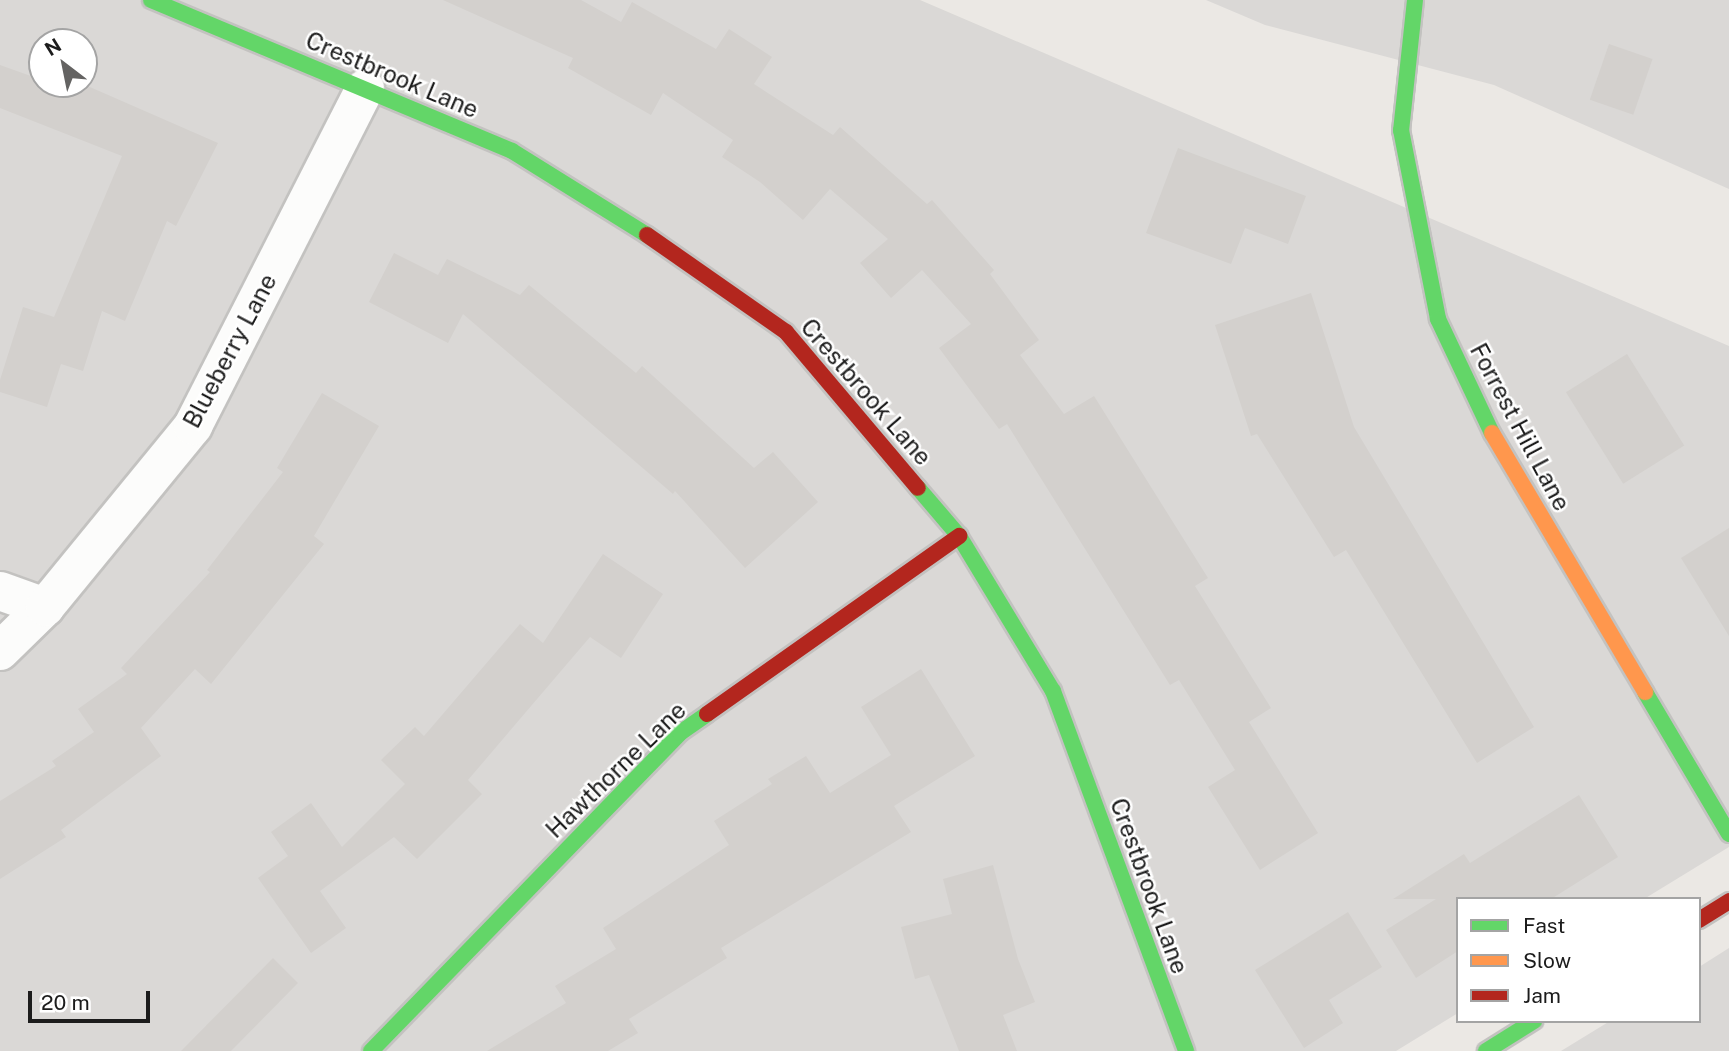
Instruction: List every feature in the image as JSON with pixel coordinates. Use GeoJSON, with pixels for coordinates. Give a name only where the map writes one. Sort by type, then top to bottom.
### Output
{"type":"FeatureCollection","features":[{"type":"Feature","properties":{"kind":"street","name":"Crestbrook Lane"},"geometry":{"type":"LineString","coordinates":[[151,0],[512,150],[649,236],[786,332],[959,536],[1053,691],[1186,1051]]}},
{"type":"Feature","properties":{"kind":"street","name":"Forrest Hill Lane"},"geometry":{"type":"LineString","coordinates":[[1415,0],[1401,130],[1438,318],[1487,425],[1729,834]]}},
{"type":"Feature","properties":{"kind":"street","name":"Blueberry Lane"},"geometry":{"type":"LineString","coordinates":[[0,651],[45,607],[193,426],[365,88]]}},
{"type":"Feature","properties":{"kind":"street","name":"Hawthorne Lane"},"geometry":{"type":"LineString","coordinates":[[375,1050],[680,733],[959,536]]}},
{"type":"Feature","properties":{"kind":"street"},"geometry":{"type":"LineString","coordinates":[[0,591],[45,607]]}},
{"type":"Feature","properties":{"kind":"street"},"geometry":{"type":"LineString","coordinates":[[1701,919],[1729,901]]}},
{"type":"Feature","properties":{"kind":"street"},"geometry":{"type":"LineString","coordinates":[[1486,1051],[1531,1023]]}},
{"type":"Feature","properties":{"kind":"shaded area"},"geometry":{"type":"Polygon","coordinates":[[[0,0],[920,0],[1729,346],[1729,847],[1647,897],[1456,897],[1456,1014],[1396,1051],[0,1051],[0,0]]]}},
{"type":"Feature","properties":{"kind":"shaded area"},"geometry":{"type":"Polygon","coordinates":[[[1206,0],[1729,0],[1729,189],[1494,85],[1265,25],[1206,0]]]}},
{"type":"Feature","properties":{"kind":"shaded area"},"geometry":{"type":"Polygon","coordinates":[[[1729,948],[1729,1051],[1561,1051],[1607,1023],[1701,1023],[1701,966],[1729,948]]]}},
{"type":"Feature","properties":{"kind":"building"},"geometry":{"type":"Polygon","coordinates":[[[443,0],[581,0],[621,22],[632,2],[716,49],[729,29],[772,57],[754,84],[833,135],[840,127],[927,204],[932,200],[994,270],[990,274],[1039,340],[1020,355],[1064,414],[1094,396],[1208,578],[1195,586],[1271,708],[1249,722],[1318,833],[1260,870],[1208,787],[1235,770],[1179,680],[1170,685],[1007,424],[999,429],[939,348],[971,324],[922,270],[891,298],[860,263],[888,239],[830,189],[803,220],[760,182],[722,157],[733,140],[663,93],[651,115],[568,68],[573,58],[443,0]]]}},
{"type":"Feature","properties":{"kind":"building"},"geometry":{"type":"Polygon","coordinates":[[[1609,44],[1652,59],[1633,115],[1590,100],[1609,44]]]}},
{"type":"Feature","properties":{"kind":"building"},"geometry":{"type":"Polygon","coordinates":[[[0,65],[28,75],[28,98],[98,98],[98,91],[218,143],[176,226],[167,221],[125,321],[102,311],[83,371],[61,364],[47,407],[0,392],[0,380],[23,307],[54,317],[122,156],[0,108],[0,65]]]}},
{"type":"Feature","properties":{"kind":"building"},"geometry":{"type":"Polygon","coordinates":[[[1178,148],[1306,196],[1288,244],[1245,228],[1231,264],[1146,233],[1178,148]]]}},
{"type":"Feature","properties":{"kind":"building"},"geometry":{"type":"Polygon","coordinates":[[[394,253],[438,275],[447,259],[520,295],[529,285],[636,373],[642,366],[754,468],[773,452],[818,502],[745,568],[675,491],[673,494],[463,314],[448,343],[369,302],[394,253]]]}},
{"type":"Feature","properties":{"kind":"building"},"geometry":{"type":"Polygon","coordinates":[[[1311,293],[1354,427],[1534,727],[1477,763],[1346,550],[1334,557],[1257,434],[1251,436],[1215,325],[1311,293]]]}},
{"type":"Feature","properties":{"kind":"building"},"geometry":{"type":"Polygon","coordinates":[[[1627,354],[1684,446],[1623,484],[1566,392],[1627,354]]]}},
{"type":"Feature","properties":{"kind":"building"},"geometry":{"type":"Polygon","coordinates":[[[322,393],[379,426],[314,536],[324,544],[211,684],[195,669],[141,728],[161,756],[61,830],[66,837],[0,879],[0,801],[56,766],[52,761],[94,732],[78,709],[127,674],[121,668],[210,572],[207,570],[283,472],[277,468],[322,393]]]}},
{"type":"Feature","properties":{"kind":"building"},"geometry":{"type":"Polygon","coordinates":[[[1729,528],[1729,636],[1681,558],[1729,528]]]}},
{"type":"Feature","properties":{"kind":"building"},"geometry":{"type":"Polygon","coordinates":[[[603,554],[663,594],[621,658],[590,637],[468,780],[482,794],[417,859],[394,837],[320,891],[346,928],[311,953],[258,878],[288,856],[271,832],[311,803],[342,847],[405,784],[381,760],[415,727],[424,736],[520,624],[543,643],[603,554]]]}},
{"type":"Feature","properties":{"kind":"building"},"geometry":{"type":"Polygon","coordinates":[[[921,669],[975,756],[894,806],[911,832],[721,948],[727,958],[629,1019],[638,1033],[608,1051],[487,1051],[566,1003],[555,986],[616,949],[603,928],[729,845],[714,821],[772,784],[768,779],[806,756],[830,793],[891,755],[861,707],[921,669]]]}},
{"type":"Feature","properties":{"kind":"building"},"geometry":{"type":"Polygon","coordinates":[[[1579,795],[1618,857],[1554,897],[1456,897],[1456,952],[1416,978],[1386,930],[1436,899],[1393,899],[1464,854],[1470,863],[1579,795]]]}},
{"type":"Feature","properties":{"kind":"building"},"geometry":{"type":"Polygon","coordinates":[[[993,865],[1018,959],[1035,1002],[1003,1015],[1017,1051],[959,1051],[929,975],[915,979],[901,927],[952,914],[943,879],[993,865]]]}},
{"type":"Feature","properties":{"kind":"building"},"geometry":{"type":"Polygon","coordinates":[[[1348,912],[1382,967],[1329,1000],[1343,1023],[1304,1048],[1255,970],[1348,912]]]}},
{"type":"Feature","properties":{"kind":"building"},"geometry":{"type":"Polygon","coordinates":[[[273,958],[298,983],[231,1051],[181,1051],[273,958]]]}},
{"type":"Feature","properties":{"kind":"traffic: fast"},"geometry":{"type":"LineString","coordinates":[[151,0],[512,151],[647,235]]}},
{"type":"Feature","properties":{"kind":"traffic: fast"},"geometry":{"type":"LineString","coordinates":[[1415,0],[1401,130],[1438,319],[1492,433]]}},
{"type":"Feature","properties":{"kind":"traffic: fast"},"geometry":{"type":"LineString","coordinates":[[918,488],[959,536],[1053,691],[1186,1051]]}},
{"type":"Feature","properties":{"kind":"traffic: fast"},"geometry":{"type":"LineString","coordinates":[[1645,692],[1729,834]]}},
{"type":"Feature","properties":{"kind":"traffic: fast"},"geometry":{"type":"LineString","coordinates":[[371,1051],[680,733],[707,714]]}},
{"type":"Feature","properties":{"kind":"traffic: fast"},"geometry":{"type":"LineString","coordinates":[[1486,1051],[1531,1023]]}},
{"type":"Feature","properties":{"kind":"traffic: slow"},"geometry":{"type":"LineString","coordinates":[[1492,433],[1645,692]]}},
{"type":"Feature","properties":{"kind":"traffic: jam"},"geometry":{"type":"LineString","coordinates":[[647,235],[786,332],[918,488]]}},
{"type":"Feature","properties":{"kind":"traffic: jam"},"geometry":{"type":"LineString","coordinates":[[707,714],[959,536]]}},
{"type":"Feature","properties":{"kind":"traffic: jam"},"geometry":{"type":"LineString","coordinates":[[1701,919],[1729,901]]}}]}
